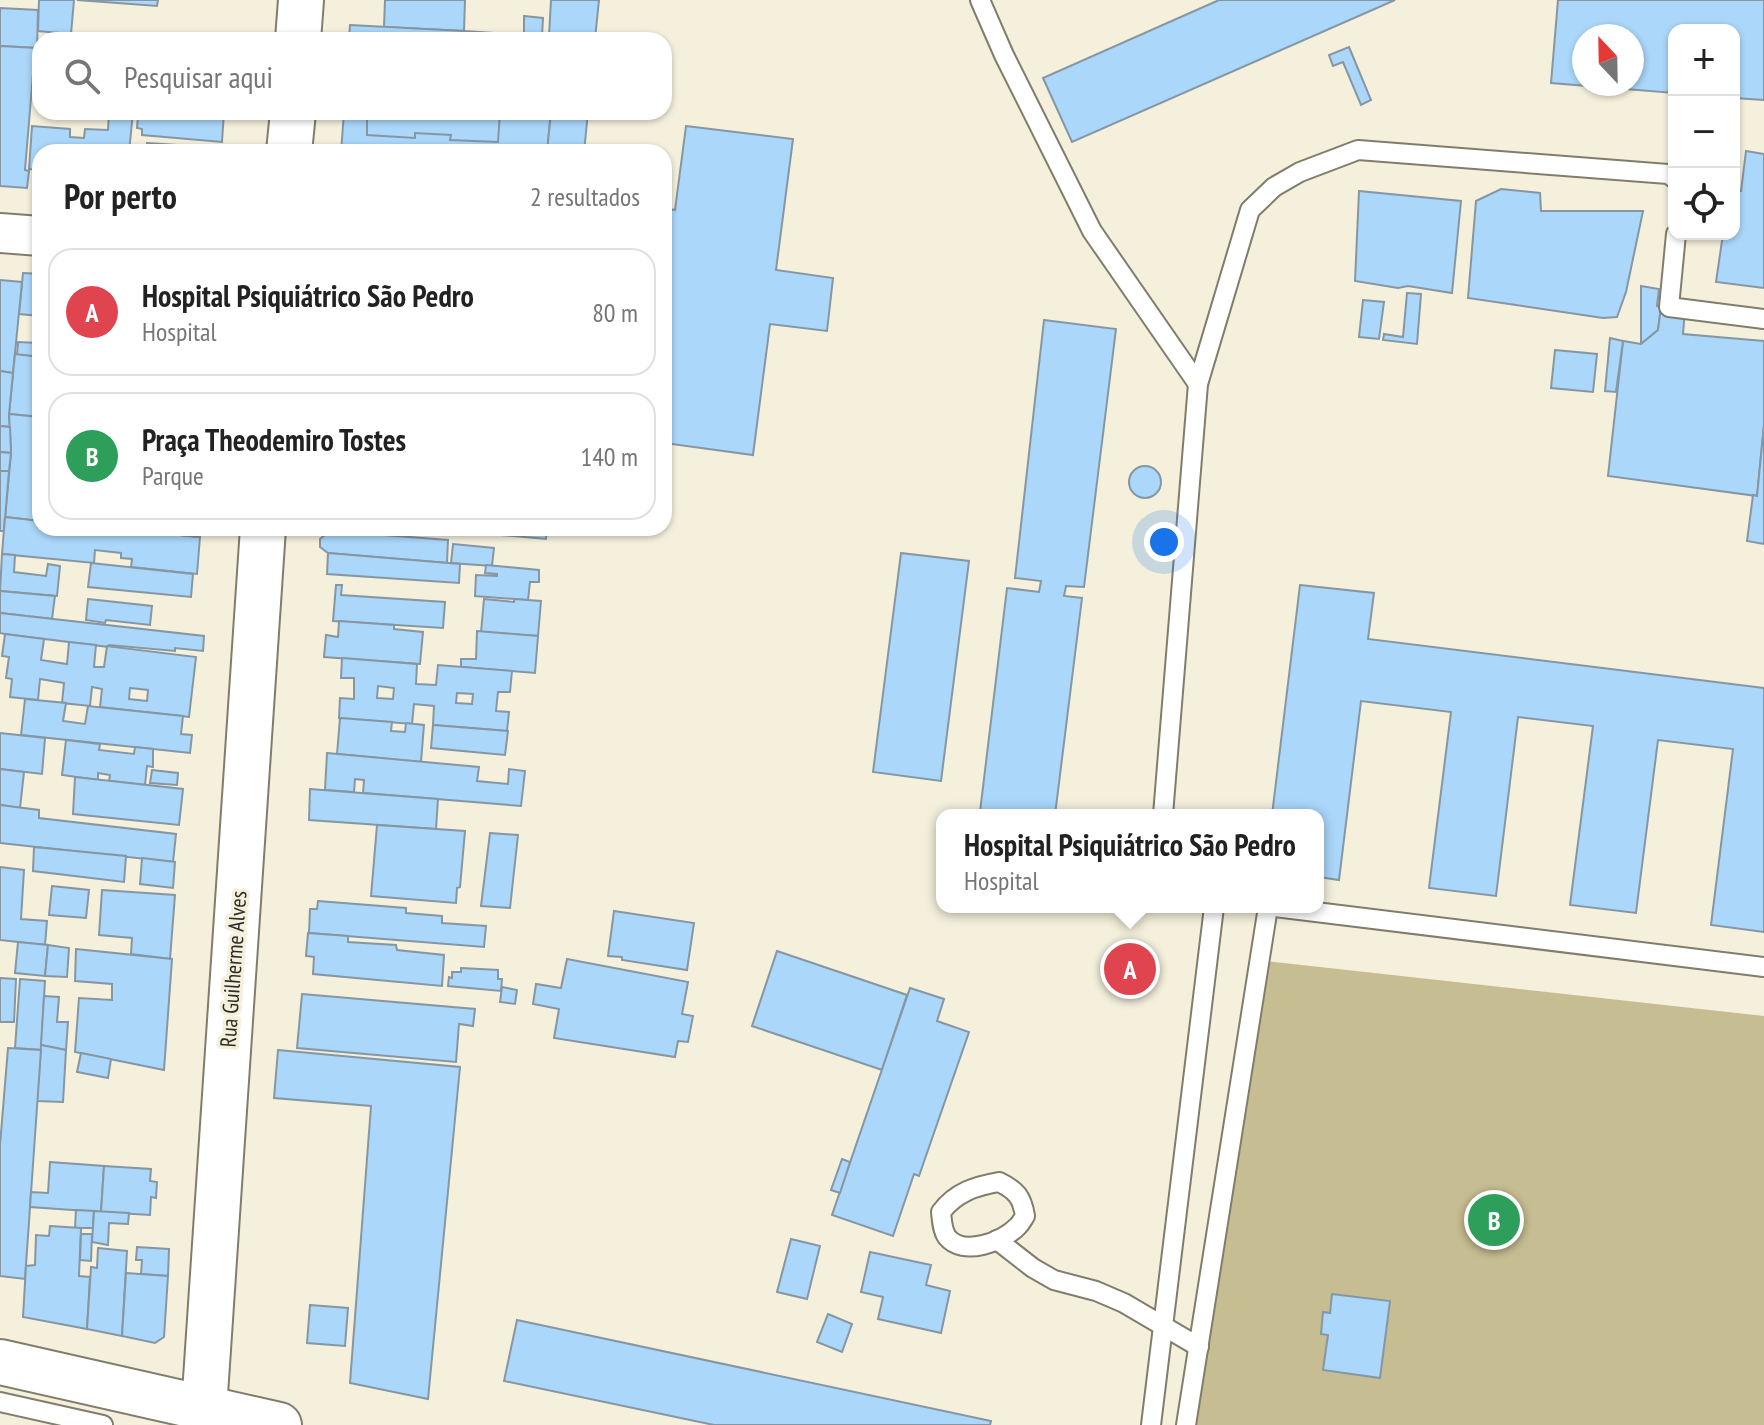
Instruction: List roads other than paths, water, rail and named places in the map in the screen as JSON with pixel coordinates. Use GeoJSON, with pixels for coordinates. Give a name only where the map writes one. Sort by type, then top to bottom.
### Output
{"type":"FeatureCollection","features":[{"type":"Feature","properties":{"kind":"main road"},"geometry":{"type":"LineString","coordinates":[[299,32],[301,0]]}},
{"type":"Feature","properties":{"kind":"main road"},"geometry":{"type":"LineString","coordinates":[[290,144],[292,120]]}},
{"type":"Feature","properties":{"kind":"main road","name":"Rua Guilherme Alves"},"geometry":{"type":"LineString","coordinates":[[204,1409],[262,536]]}},
{"type":"Feature","properties":{"kind":"main road"},"geometry":{"type":"LineString","coordinates":[[0,1362],[279,1425]]}},
{"type":"Feature","properties":{"kind":"street"},"geometry":{"type":"LineString","coordinates":[[0,233],[32,235]]}},
{"type":"Feature","properties":{"kind":"lane"},"geometry":{"type":"LineString","coordinates":[[980,0],[1092,231],[1198,384]]}},
{"type":"Feature","properties":{"kind":"lane"},"geometry":{"type":"LineString","coordinates":[[1163,809],[1198,384],[1250,210],[1274,187],[1300,172],[1358,150],[1668,174]]}},
{"type":"Feature","properties":{"kind":"lane"},"geometry":{"type":"LineString","coordinates":[[1675,240],[1669,307],[1764,319]]}},
{"type":"Feature","properties":{"kind":"lane"},"geometry":{"type":"LineString","coordinates":[[1151,1425],[1213,913]]}},
{"type":"Feature","properties":{"kind":"lane"},"geometry":{"type":"LineString","coordinates":[[1186,1425],[1267,913]]}},
{"type":"Feature","properties":{"kind":"lane"},"geometry":{"type":"LineString","coordinates":[[1324,913],[1764,967]]}},
{"type":"Feature","properties":{"kind":"lane"},"geometry":{"type":"LineString","coordinates":[[999,1182],[1015,1189],[1023,1203],[1025,1216],[1017,1228],[997,1240],[981,1246],[961,1247],[947,1237],[941,1212],[950,1199],[978,1185],[999,1182]]}},
{"type":"Feature","properties":{"kind":"lane"},"geometry":{"type":"LineString","coordinates":[[997,1240],[1054,1280],[1096,1291],[1124,1303],[1199,1347]]}},
{"type":"Feature","properties":{"kind":"lane"},"geometry":{"type":"LineString","coordinates":[[0,1402],[103,1425]]}},
{"type":"Feature","properties":{"kind":"place","name":"Hospital Psiquiátrico São Pedro"},"geometry":{"type":"Point","coordinates":[1130,969]}},
{"type":"Feature","properties":{"kind":"place","name":"Praça Theodemiro Tostes"},"geometry":{"type":"Point","coordinates":[1494,1220]}}]}
